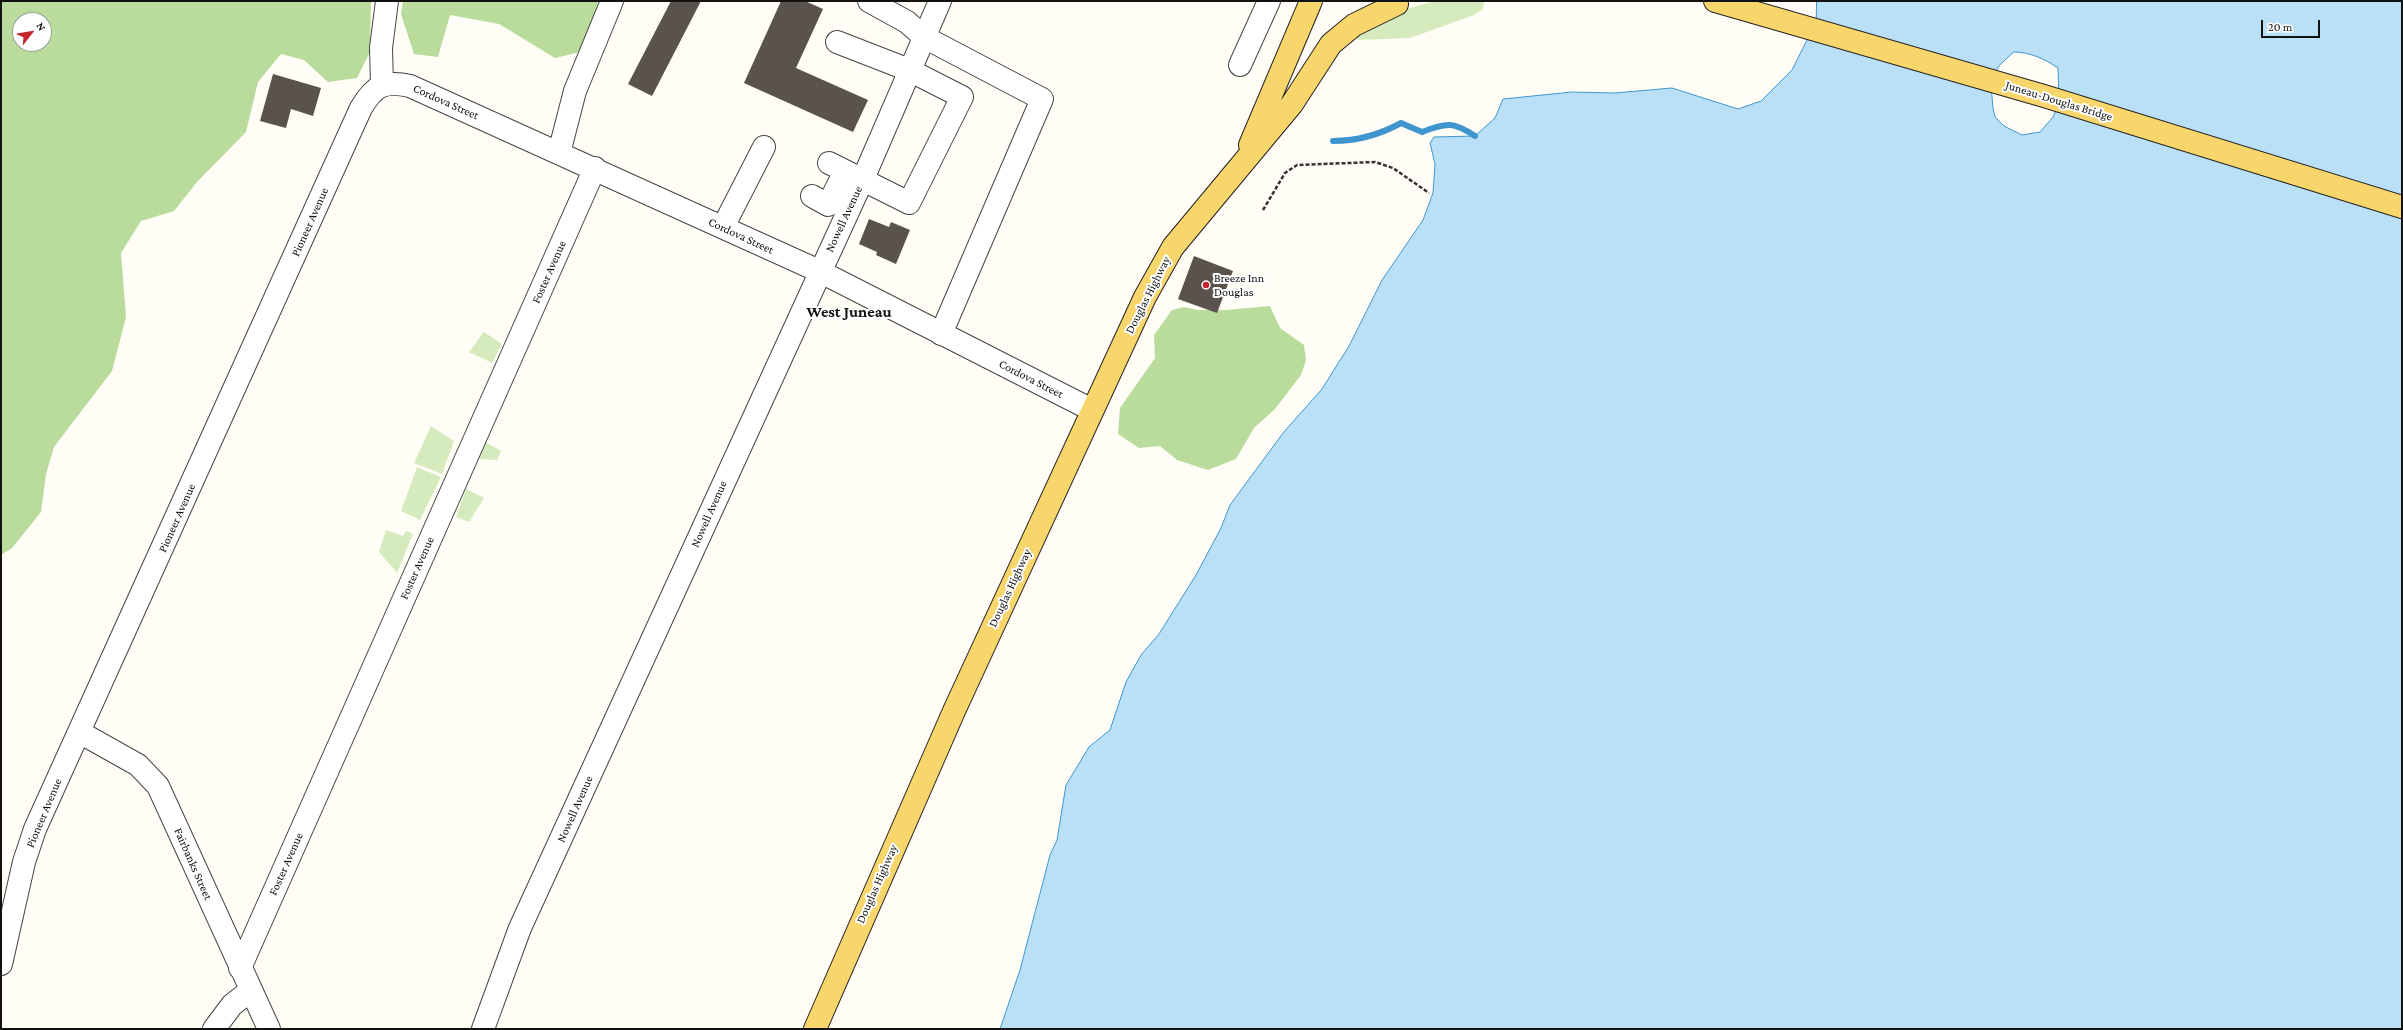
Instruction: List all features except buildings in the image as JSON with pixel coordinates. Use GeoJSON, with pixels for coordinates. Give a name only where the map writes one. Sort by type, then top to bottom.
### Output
{"type":"FeatureCollection","features":[{"type":"Feature","properties":{"kind":"main road"},"geometry":{"type":"LineString","coordinates":[[1240,168],[1311,1]]}},
{"type":"Feature","properties":{"kind":"main road","name":"Juneau-Douglas Bridge"},"geometry":{"type":"LineString","coordinates":[[1715,1],[1748,9],[2044,96],[2402,207]]}},
{"type":"Feature","properties":{"kind":"main road","name":"Douglas Highway"},"geometry":{"type":"LineString","coordinates":[[815,1029],[954,711],[1145,297],[1173,248],[1190,224],[1240,168],[1292,104],[1331,44],[1354,25],[1396,2]]}},
{"type":"Feature","properties":{"kind":"street"},"geometry":{"type":"LineString","coordinates":[[382,85],[381,48],[387,1]]}},
{"type":"Feature","properties":{"kind":"street"},"geometry":{"type":"LineString","coordinates":[[559,153],[575,91],[612,1]]}},
{"type":"Feature","properties":{"kind":"street"},"geometry":{"type":"LineString","coordinates":[[870,1],[907,22],[924,36],[1042,99],[941,334]]}},
{"type":"Feature","properties":{"kind":"street","name":"Nowell Avenue"},"geometry":{"type":"LineString","coordinates":[[482,1029],[497,986],[524,921],[819,271],[845,171],[909,70],[940,1]]}},
{"type":"Feature","properties":{"kind":"street"},"geometry":{"type":"LineString","coordinates":[[1240,65],[1269,1]]}},
{"type":"Feature","properties":{"kind":"street"},"geometry":{"type":"LineString","coordinates":[[812,196],[828,204],[845,171],[909,203],[962,97],[909,70],[837,42]]}},
{"type":"Feature","properties":{"kind":"street","name":"Cordova Street"},"geometry":{"type":"LineString","coordinates":[[382,85],[397,83],[410,86],[595,168],[819,271],[1092,410]]}},
{"type":"Feature","properties":{"kind":"street","name":"Pioneer Avenue"},"geometry":{"type":"LineString","coordinates":[[1,964],[24,862],[35,829],[80,733],[361,108],[370,94],[382,85]]}},
{"type":"Feature","properties":{"kind":"street"},"geometry":{"type":"LineString","coordinates":[[723,227],[764,148]]}},
{"type":"Feature","properties":{"kind":"street","name":"Foster Avenue"},"geometry":{"type":"LineString","coordinates":[[240,968],[595,168]]}},
{"type":"Feature","properties":{"kind":"street","name":"Fairbanks Street"},"geometry":{"type":"LineString","coordinates":[[80,733],[138,765],[158,786],[269,1029]]}},
{"type":"Feature","properties":{"kind":"street"},"geometry":{"type":"LineString","coordinates":[[214,1029],[232,1005],[251,990]]}},
{"type":"Feature","properties":{"kind":"path"},"geometry":{"type":"LineString","coordinates":[[1263,210],[1285,173],[1297,165],[1375,162],[1393,168],[1429,193]]}},
{"type":"Feature","properties":{"kind":"green space"},"geometry":{"type":"Polygon","coordinates":[[[1,1],[371,1],[370,52],[357,78],[328,82],[304,60],[281,54],[258,82],[246,132],[197,182],[174,211],[141,221],[121,253],[126,317],[112,371],[54,447],[46,474],[41,512],[12,548],[1,555],[1,1]]]}},
{"type":"Feature","properties":{"kind":"green space"},"geometry":{"type":"Polygon","coordinates":[[[403,1],[598,1],[584,51],[555,58],[499,24],[450,15],[438,57],[414,54],[401,14],[403,1]]]}},
{"type":"Feature","properties":{"kind":"green space"},"geometry":{"type":"Polygon","coordinates":[[[1436,1],[1484,1],[1483,9],[1474,15],[1410,38],[1358,40],[1352,33],[1402,10],[1436,1]]]}},
{"type":"Feature","properties":{"kind":"green space"},"geometry":{"type":"Polygon","coordinates":[[[1270,306],[1280,328],[1304,345],[1306,360],[1301,375],[1275,409],[1254,428],[1236,459],[1208,470],[1177,460],[1160,446],[1139,448],[1118,434],[1120,408],[1155,358],[1154,335],[1172,310],[1184,307],[1198,310],[1226,310],[1270,306]]]}},
{"type":"Feature","properties":{"kind":"green space"},"geometry":{"type":"Polygon","coordinates":[[[484,332],[502,344],[492,363],[469,352],[484,332]]]}},
{"type":"Feature","properties":{"kind":"green space"},"geometry":{"type":"Polygon","coordinates":[[[431,426],[454,441],[442,474],[414,463],[431,426]]]}},
{"type":"Feature","properties":{"kind":"green space"},"geometry":{"type":"Polygon","coordinates":[[[485,442],[501,451],[497,460],[479,459],[485,442]]]}},
{"type":"Feature","properties":{"kind":"green space"},"geometry":{"type":"Polygon","coordinates":[[[417,467],[441,477],[420,520],[401,511],[417,467]]]}},
{"type":"Feature","properties":{"kind":"green space"},"geometry":{"type":"Polygon","coordinates":[[[466,489],[484,498],[469,522],[456,517],[466,489]]]}},
{"type":"Feature","properties":{"kind":"green space"},"geometry":{"type":"Polygon","coordinates":[[[386,530],[403,536],[406,531],[413,534],[397,573],[379,552],[386,530]]]}},
{"type":"Feature","properties":{"kind":"water"},"geometry":{"type":"Polygon","coordinates":[[[1817,1],[2402,1],[2402,1029],[1000,1029],[1020,970],[1050,855],[1057,840],[1066,785],[1089,747],[1110,730],[1126,682],[1141,655],[1159,634],[1196,575],[1221,528],[1230,505],[1283,433],[1322,389],[1349,346],[1382,280],[1423,220],[1433,193],[1435,164],[1430,143],[1434,137],[1475,136],[1495,118],[1503,99],[1572,92],[1614,93],[1672,88],[1738,109],[1761,101],[1792,70],[1816,22],[1817,1]],[[2014,52],[1998,67],[1991,85],[1995,117],[2004,126],[2022,135],[2040,132],[2053,117],[2059,103],[2058,68],[2037,57],[2020,52],[2014,52]]]}},
{"type":"Feature","properties":{"kind":"waterway"},"geometry":{"type":"LineString","coordinates":[[1333,141],[1351,140],[1368,136],[1385,131],[1401,123],[1422,132],[1438,126],[1456,126],[1475,136]]}},
{"type":"Feature","properties":{"kind":"place","name":"Breeze Inn Douglas"},"geometry":{"type":"Point","coordinates":[1206,285]}},
{"type":"Feature","properties":{"kind":"district","name":"West Juneau"},"geometry":{"type":"Point","coordinates":[849,312]}}]}
